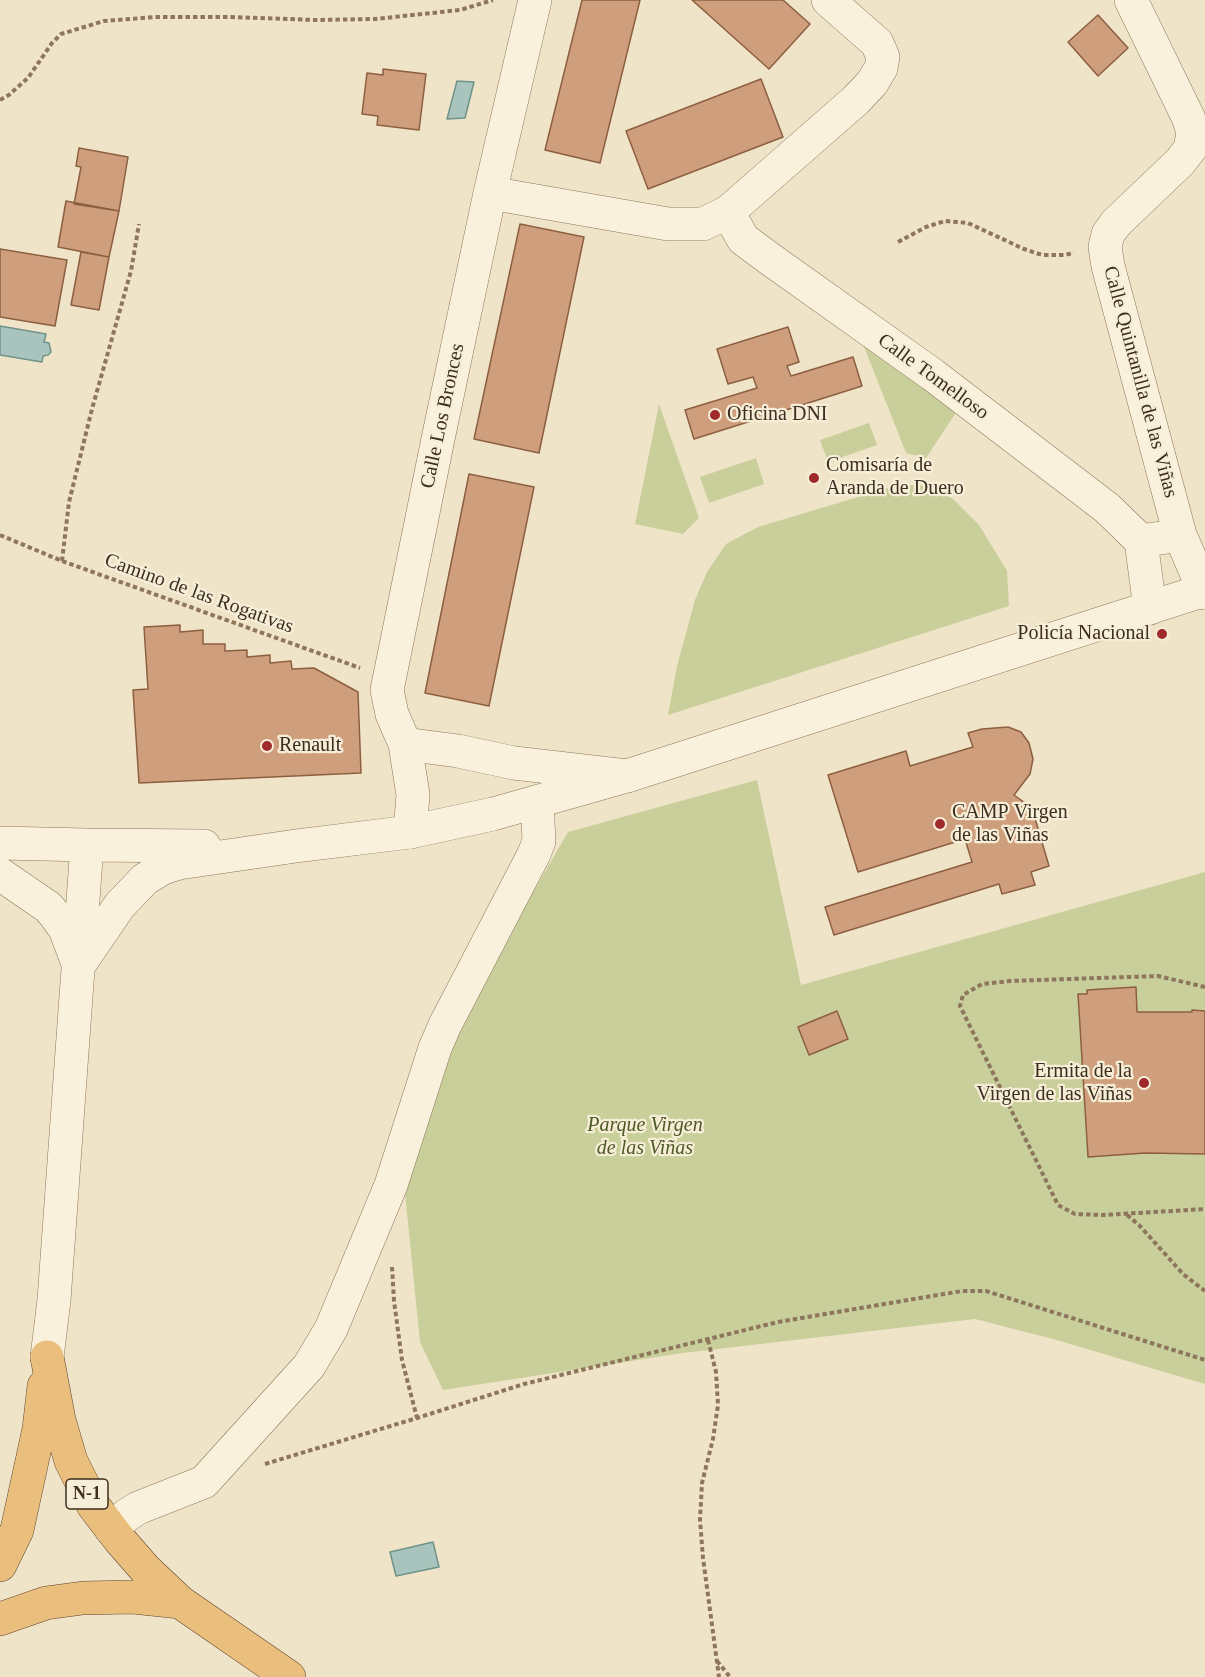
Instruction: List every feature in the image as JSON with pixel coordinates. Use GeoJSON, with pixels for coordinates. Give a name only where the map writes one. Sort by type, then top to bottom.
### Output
{"type":"FeatureCollection","features":[{"type":"Feature","properties":{"kind":"highway","name":"N-1"},"geometry":{"type":"LineString","coordinates":[[47,1357],[59,1420],[71,1461],[93,1505],[111,1529],[146,1570],[180,1602],[289,1677]]}},
{"type":"Feature","properties":{"kind":"highway"},"geometry":{"type":"LineString","coordinates":[[0,1565],[17,1530],[39,1429],[47,1357]]}},
{"type":"Feature","properties":{"kind":"highway","name":"N-1"},"geometry":{"type":"LineString","coordinates":[[0,1618],[46,1604],[83,1598],[134,1597],[180,1602]]}},
{"type":"Feature","properties":{"kind":"street","name":"Calle Los Bronces"},"geometry":{"type":"LineString","coordinates":[[410,832],[412,795],[405,744],[392,714],[387,690],[490,193],[535,0]]}},
{"type":"Feature","properties":{"kind":"street"},"geometry":{"type":"LineString","coordinates":[[490,193],[668,224],[703,224],[728,212],[856,100],[872,83],[881,68],[883,57],[877,43],[828,0]]}},
{"type":"Feature","properties":{"kind":"street","name":"Calle Quintanilla de las Viñas"},"geometry":{"type":"LineString","coordinates":[[1131,0],[1189,118],[1193,133],[1190,149],[1180,162],[1116,223],[1108,234],[1106,247],[1111,278],[1180,535],[1205,591]]}},
{"type":"Feature","properties":{"kind":"street","name":"Calle Tomelloso"},"geometry":{"type":"LineString","coordinates":[[728,212],[743,238],[752,246],[933,375],[1107,508],[1141,541]]}},
{"type":"Feature","properties":{"kind":"street"},"geometry":{"type":"LineString","coordinates":[[1150,608],[1141,541],[1180,535]]}},
{"type":"Feature","properties":{"kind":"street"},"geometry":{"type":"LineString","coordinates":[[78,965],[120,905],[145,879],[163,868],[179,863],[410,832],[494,814],[627,776],[1205,591]]}},
{"type":"Feature","properties":{"kind":"street"},"geometry":{"type":"LineString","coordinates":[[405,744],[458,751],[514,763],[627,776]]}},
{"type":"Feature","properties":{"kind":"street"},"geometry":{"type":"LineString","coordinates":[[111,1529],[138,1508],[204,1482],[315,1357],[331,1329],[391,1185],[435,1048],[445,1025],[534,854],[539,841],[537,802]]}},
{"type":"Feature","properties":{"kind":"street"},"geometry":{"type":"LineString","coordinates":[[0,843],[296,846]]}},
{"type":"Feature","properties":{"kind":"street"},"geometry":{"type":"LineString","coordinates":[[47,1357],[54,1300],[87,845]]}},
{"type":"Feature","properties":{"kind":"street"},"geometry":{"type":"LineString","coordinates":[[0,874],[48,907],[55,915],[65,930],[78,965]]}},
{"type":"Feature","properties":{"kind":"path"},"geometry":{"type":"LineString","coordinates":[[0,100],[28,78],[52,43],[61,34],[74,28],[104,21],[155,17],[375,19],[460,10],[493,0]]}},
{"type":"Feature","properties":{"kind":"path"},"geometry":{"type":"LineString","coordinates":[[898,242],[926,227],[945,221],[968,223],[1023,249],[1042,255],[1064,255],[1106,247]]}},
{"type":"Feature","properties":{"kind":"path"},"geometry":{"type":"LineString","coordinates":[[62,561],[69,502],[92,409],[131,271],[139,224]]}},
{"type":"Feature","properties":{"kind":"path","name":"Camino de las Rogativas"},"geometry":{"type":"LineString","coordinates":[[0,535],[62,561],[355,666],[390,674]]}},
{"type":"Feature","properties":{"kind":"path"},"geometry":{"type":"LineString","coordinates":[[1205,987],[1158,976],[1010,981],[982,984],[963,995],[960,1006],[1058,1205],[1075,1214],[1103,1215],[1205,1209]]}},
{"type":"Feature","properties":{"kind":"path"},"geometry":{"type":"LineString","coordinates":[[1127,1214],[1183,1274],[1205,1291]]}},
{"type":"Feature","properties":{"kind":"path"},"geometry":{"type":"LineString","coordinates":[[391,1259],[402,1360],[417,1418]]}},
{"type":"Feature","properties":{"kind":"path"},"geometry":{"type":"LineString","coordinates":[[260,1465],[524,1384],[778,1322],[962,1291],[986,1291],[1205,1360]]}},
{"type":"Feature","properties":{"kind":"path"},"geometry":{"type":"LineString","coordinates":[[708,1340],[716,1372],[718,1406],[713,1439],[702,1483],[700,1520],[719,1677]]}},
{"type":"Feature","properties":{"kind":"path"},"geometry":{"type":"LineString","coordinates":[[717,1661],[730,1677]]}},
{"type":"Feature","properties":{"kind":"green space"},"geometry":{"type":"Polygon","coordinates":[[[859,334],[961,405],[926,458],[906,453],[859,334]]]}},
{"type":"Feature","properties":{"kind":"green space"},"geometry":{"type":"Polygon","coordinates":[[[659,404],[699,518],[683,534],[635,524],[659,404]]]}},
{"type":"Feature","properties":{"kind":"green space"},"geometry":{"type":"Polygon","coordinates":[[[869,423],[877,445],[828,462],[820,440],[869,423]]]}},
{"type":"Feature","properties":{"kind":"green space"},"geometry":{"type":"Polygon","coordinates":[[[756,458],[764,484],[709,503],[700,477],[756,458]]]}},
{"type":"Feature","properties":{"kind":"green space"},"geometry":{"type":"Polygon","coordinates":[[[921,485],[952,498],[979,525],[1007,571],[1009,606],[668,715],[677,666],[695,600],[707,572],[726,544],[758,527],[895,486],[921,485]]]}},
{"type":"Feature","properties":{"kind":"green space","name":"Parque Virgen de las Viñas"},"geometry":{"type":"Polygon","coordinates":[[[757,780],[801,985],[1205,872],[1205,1384],[1053,1339],[975,1319],[683,1353],[443,1390],[420,1342],[403,1173],[449,1037],[568,832],[757,780]]]}},
{"type":"Feature","properties":{"kind":"water"},"geometry":{"type":"Polygon","coordinates":[[[457,81],[474,82],[465,118],[447,119],[457,81]]]}},
{"type":"Feature","properties":{"kind":"water"},"geometry":{"type":"Polygon","coordinates":[[[0,326],[46,334],[44,342],[49,343],[51,352],[43,356],[42,362],[0,355],[0,326]]]}},
{"type":"Feature","properties":{"kind":"water"},"geometry":{"type":"Polygon","coordinates":[[[433,1542],[439,1567],[396,1576],[390,1552],[433,1542]]]}},
{"type":"Feature","properties":{"kind":"building"},"geometry":{"type":"Polygon","coordinates":[[[582,0],[640,0],[600,163],[545,150],[582,0]]]}},
{"type":"Feature","properties":{"kind":"building"},"geometry":{"type":"Polygon","coordinates":[[[692,0],[783,0],[810,24],[769,69],[692,0]]]}},
{"type":"Feature","properties":{"kind":"building"},"geometry":{"type":"Polygon","coordinates":[[[1098,15],[1128,48],[1098,76],[1068,42],[1098,15]]]}},
{"type":"Feature","properties":{"kind":"building"},"geometry":{"type":"Polygon","coordinates":[[[383,69],[426,74],[419,130],[377,125],[378,116],[362,114],[367,73],[383,75],[383,69]]]}},
{"type":"Feature","properties":{"kind":"building"},"geometry":{"type":"Polygon","coordinates":[[[761,79],[783,137],[648,189],[626,131],[761,79]]]}},
{"type":"Feature","properties":{"kind":"building"},"geometry":{"type":"Polygon","coordinates":[[[79,148],[128,157],[119,211],[74,204],[81,167],[76,166],[79,148]]]}},
{"type":"Feature","properties":{"kind":"building"},"geometry":{"type":"Polygon","coordinates":[[[66,201],[119,211],[109,257],[58,247],[66,201]]]}},
{"type":"Feature","properties":{"kind":"building"},"geometry":{"type":"Polygon","coordinates":[[[520,224],[584,237],[539,453],[474,439],[520,224]]]}},
{"type":"Feature","properties":{"kind":"building"},"geometry":{"type":"Polygon","coordinates":[[[0,249],[67,260],[55,326],[0,317],[0,249]]]}},
{"type":"Feature","properties":{"kind":"building"},"geometry":{"type":"Polygon","coordinates":[[[81,252],[109,257],[99,310],[71,305],[81,252]]]}},
{"type":"Feature","properties":{"kind":"building"},"geometry":{"type":"Polygon","coordinates":[[[788,327],[799,362],[787,366],[791,376],[853,357],[862,386],[694,439],[685,410],[757,388],[753,377],[728,384],[717,349],[788,327]]]}},
{"type":"Feature","properties":{"kind":"building"},"geometry":{"type":"Polygon","coordinates":[[[469,474],[534,487],[489,706],[425,693],[469,474]]]}},
{"type":"Feature","properties":{"kind":"building"},"geometry":{"type":"Polygon","coordinates":[[[180,625],[180,632],[203,630],[203,644],[225,644],[225,651],[247,650],[247,657],[270,655],[270,663],[291,661],[292,669],[314,668],[358,692],[361,773],[139,783],[133,690],[148,689],[144,627],[180,625]]]}},
{"type":"Feature","properties":{"kind":"building","name":"CAMP Virgen de las Viñas"},"geometry":{"type":"Polygon","coordinates":[[[1008,727],[1021,732],[1029,743],[1033,759],[1030,774],[1014,795],[1032,808],[1049,866],[1031,872],[1035,885],[1002,894],[999,884],[834,935],[825,907],[972,862],[965,839],[858,872],[828,775],[906,751],[910,766],[973,747],[968,733],[982,729],[1008,727]]]}},
{"type":"Feature","properties":{"kind":"building","name":"Ermita de la Virgen de las Viñas"},"geometry":{"type":"Polygon","coordinates":[[[1136,987],[1137,1012],[1205,1011],[1205,1154],[1145,1153],[1088,1157],[1078,994],[1087,994],[1087,990],[1136,987]]]}},
{"type":"Feature","properties":{"kind":"building"},"geometry":{"type":"Polygon","coordinates":[[[837,1011],[848,1039],[809,1055],[798,1027],[837,1011]]]}},
{"type":"Feature","properties":{"kind":"place","name":"Oficina DNI"},"geometry":{"type":"Point","coordinates":[715,415]}},
{"type":"Feature","properties":{"kind":"place","name":"Comisaría de Aranda de Duero"},"geometry":{"type":"Point","coordinates":[814,478]}},
{"type":"Feature","properties":{"kind":"place","name":"Policía Nacional"},"geometry":{"type":"Point","coordinates":[1162,634]}},
{"type":"Feature","properties":{"kind":"place","name":"Renault"},"geometry":{"type":"Point","coordinates":[267,746]}},
{"type":"Feature","properties":{"kind":"place","name":"CAMP Virgen de las Viñas"},"geometry":{"type":"Point","coordinates":[940,824]}},
{"type":"Feature","properties":{"kind":"place","name":"Ermita de la Virgen de las Viñas"},"geometry":{"type":"Point","coordinates":[1144,1083]}}]}
